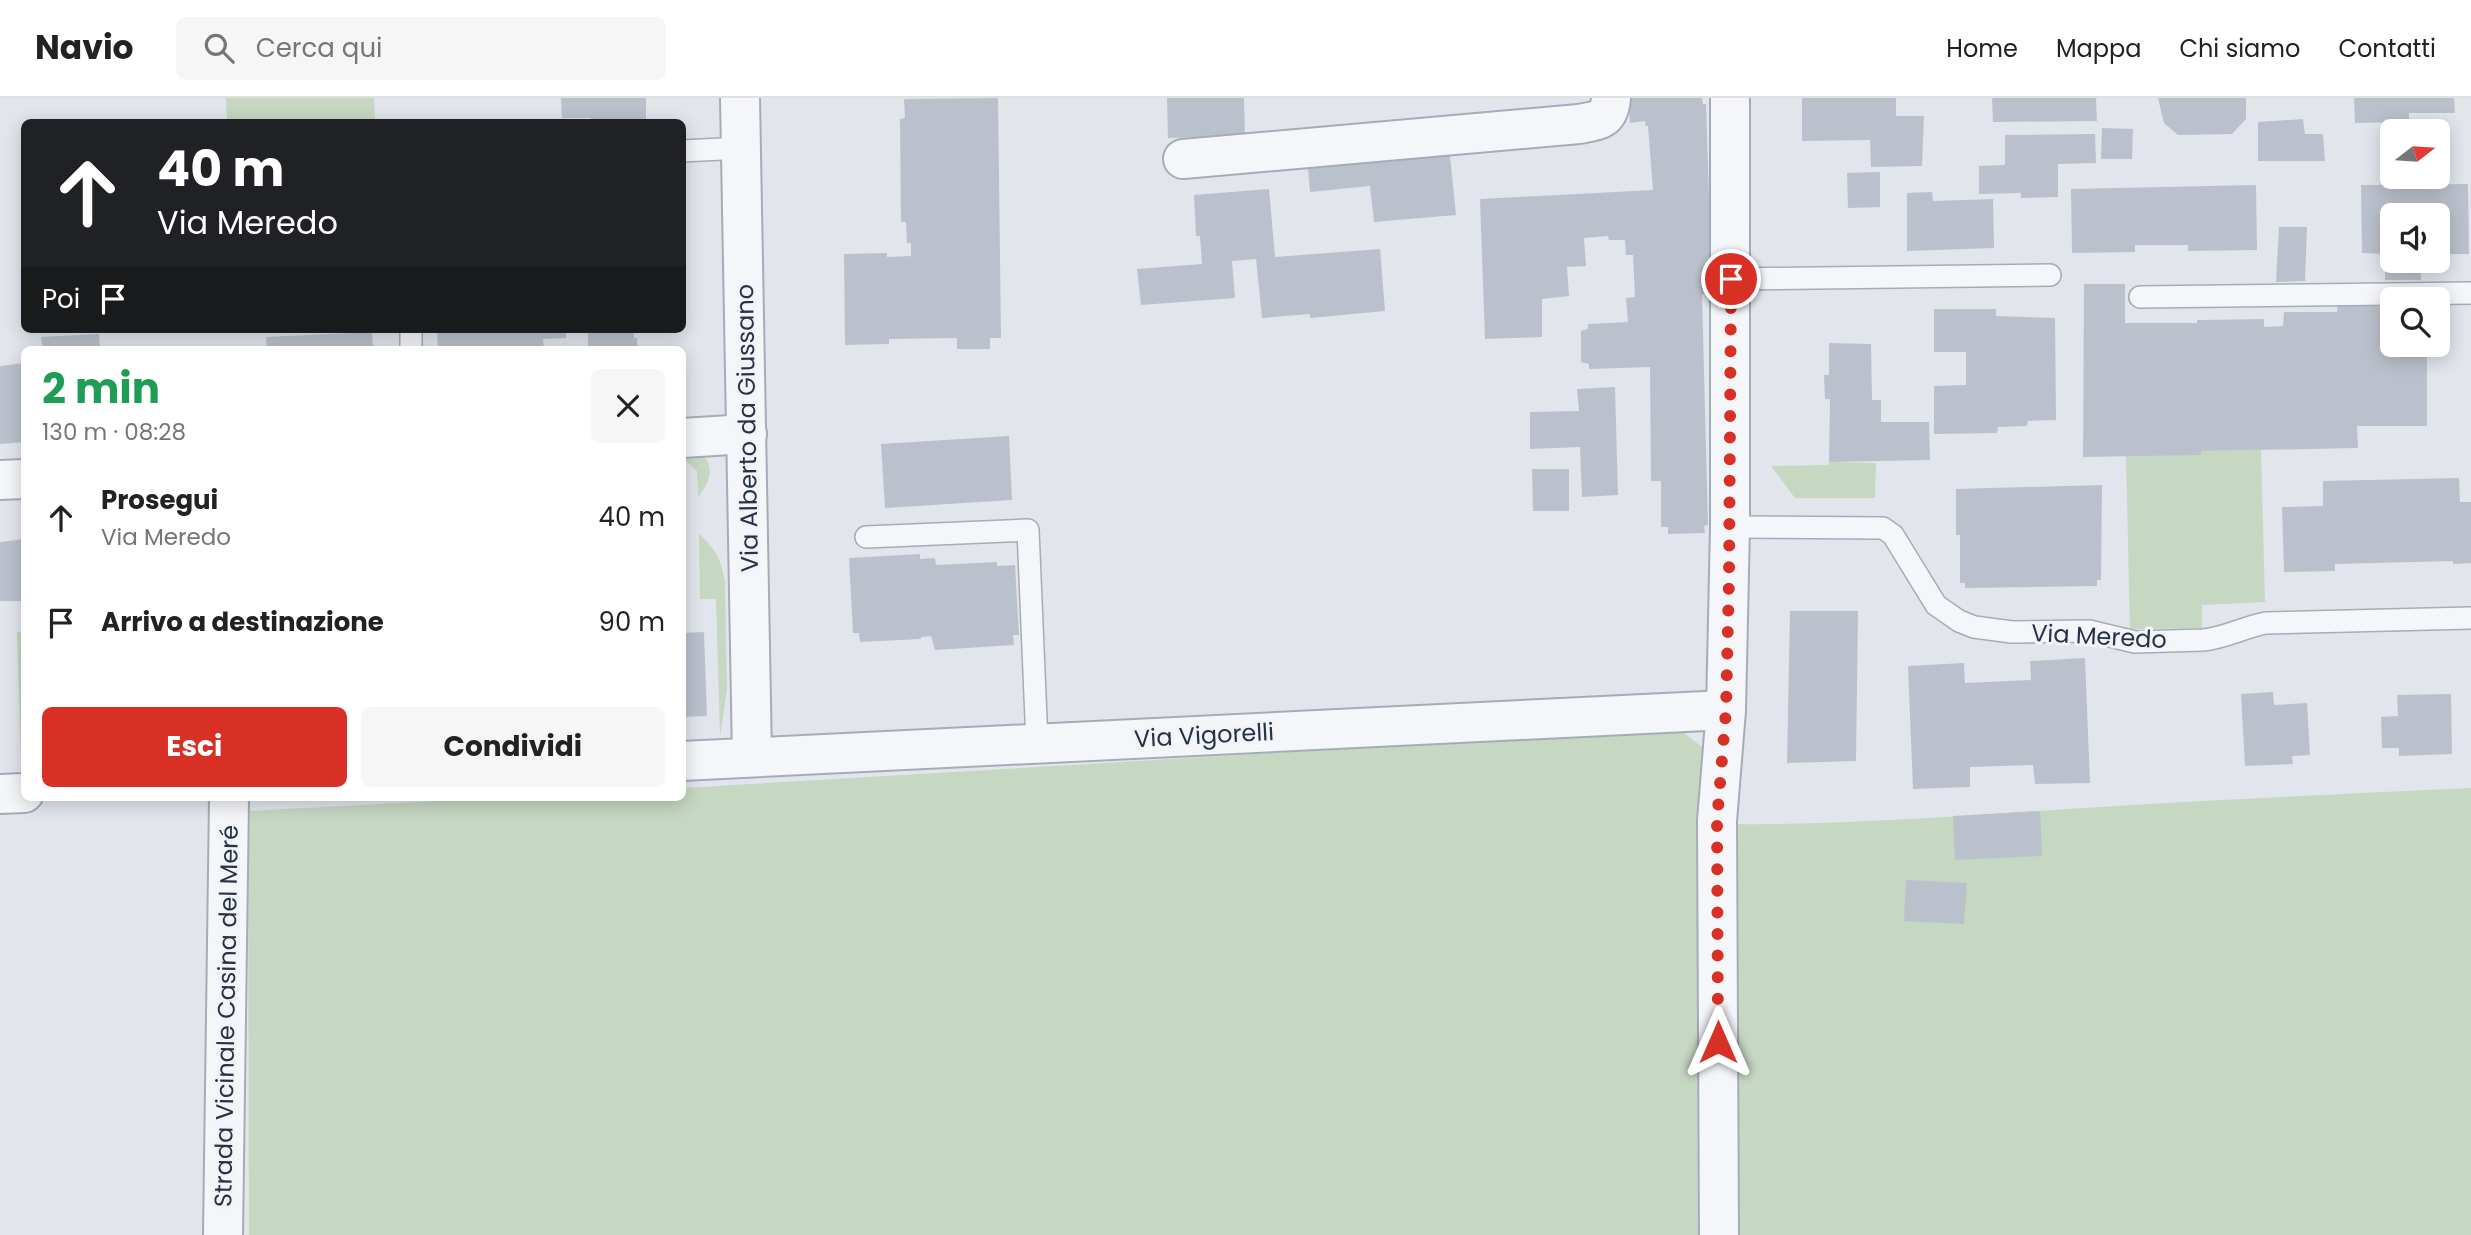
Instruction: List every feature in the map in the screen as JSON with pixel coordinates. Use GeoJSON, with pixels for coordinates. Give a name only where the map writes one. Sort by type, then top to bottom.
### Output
{"type":"FeatureCollection","features":[{"type":"Feature","properties":{"kind":"street","name":"Via Alberto da Giussano"},"geometry":{"type":"LineString","coordinates":[[740,98],[752,758]]}},
{"type":"Feature","properties":{"kind":"street"},"geometry":{"type":"LineString","coordinates":[[1183,159],[1579,124],[1602,119],[1610,110],[1611,98]]}},
{"type":"Feature","properties":{"kind":"street"},"geometry":{"type":"LineString","coordinates":[[1719,1235],[1717,821],[1726,710],[1730,527],[1730,98]]}},
{"type":"Feature","properties":{"kind":"street"},"geometry":{"type":"LineString","coordinates":[[686,438],[747,434]]}},
{"type":"Feature","properties":{"kind":"street"},"geometry":{"type":"LineString","coordinates":[[0,480],[21,479]]}},
{"type":"Feature","properties":{"kind":"street","name":"Via Vigorelli"},"geometry":{"type":"LineString","coordinates":[[686,761],[1726,710]]}},
{"type":"Feature","properties":{"kind":"street"},"geometry":{"type":"LineString","coordinates":[[0,794],[21,793]]}},
{"type":"Feature","properties":{"kind":"street","name":"Strada Vicinale Casina del Meré"},"geometry":{"type":"LineString","coordinates":[[223,1235],[229,801]]}},
{"type":"Feature","properties":{"kind":"lane"},"geometry":{"type":"LineString","coordinates":[[686,151],[742,148]]}},
{"type":"Feature","properties":{"kind":"lane"},"geometry":{"type":"LineString","coordinates":[[1731,279],[2050,275]]}},
{"type":"Feature","properties":{"kind":"lane"},"geometry":{"type":"LineString","coordinates":[[2140,297],[2471,293]]}},
{"type":"Feature","properties":{"kind":"lane","name":"Via Meredo"},"geometry":{"type":"LineString","coordinates":[[1730,527],[1883,528],[1893,535],[1937,605],[1959,621],[1993,631],[2089,631],[2135,642],[2213,639],[2266,623],[2471,618]]}},
{"type":"Feature","properties":{"kind":"lane"},"geometry":{"type":"LineString","coordinates":[[866,537],[1028,530],[1037,743]]}},
{"type":"Feature","properties":{"kind":"green space"},"geometry":{"type":"Polygon","coordinates":[[[226,98],[374,98],[375,119],[227,119],[226,98]]]}},
{"type":"Feature","properties":{"kind":"green space"},"geometry":{"type":"Polygon","coordinates":[[[2261,450],[2265,602],[2202,605],[2202,628],[2130,629],[2126,456],[2261,450]]]}},
{"type":"Feature","properties":{"kind":"green space"},"geometry":{"type":"Polygon","coordinates":[[[686,453],[702,454],[709,465],[708,481],[698,497],[697,471],[686,461],[686,453]]]}},
{"type":"Feature","properties":{"kind":"green space"},"geometry":{"type":"Polygon","coordinates":[[[1829,462],[1876,463],[1875,498],[1795,498],[1771,466],[1829,465],[1829,462]]]}},
{"type":"Feature","properties":{"kind":"green space"},"geometry":{"type":"Polygon","coordinates":[[[699,534],[717,555],[725,582],[727,689],[720,736],[716,599],[700,599],[699,534]]]}},
{"type":"Feature","properties":{"kind":"green space"},"geometry":{"type":"Polygon","coordinates":[[[21,631],[21,765],[17,632],[21,631]]]}},
{"type":"Feature","properties":{"kind":"green space"},"geometry":{"type":"Polygon","coordinates":[[[1679,729],[1707,751],[1706,824],[1895,820],[2180,802],[2471,788],[2471,1235],[249,1235],[248,811],[435,801],[686,801],[686,788],[1679,729]]]}},
{"type":"Feature","properties":{"kind":"building"},"geometry":{"type":"Polygon","coordinates":[[[561,98],[646,98],[646,119],[562,118],[561,98]]]}},
{"type":"Feature","properties":{"kind":"building"},"geometry":{"type":"Polygon","coordinates":[[[998,98],[1001,338],[990,338],[990,349],[957,349],[957,338],[889,339],[889,344],[845,345],[844,254],[887,253],[887,257],[911,256],[906,222],[901,222],[900,119],[905,118],[904,99],[998,98]]]}},
{"type":"Feature","properties":{"kind":"building"},"geometry":{"type":"Polygon","coordinates":[[[1167,98],[1244,98],[1245,136],[1168,138],[1167,98]]]}},
{"type":"Feature","properties":{"kind":"building"},"geometry":{"type":"Polygon","coordinates":[[[1628,98],[1702,98],[1703,104],[1706,104],[1712,288],[1702,295],[1708,525],[1704,526],[1705,533],[1668,534],[1668,527],[1661,527],[1661,481],[1651,481],[1650,367],[1589,369],[1589,364],[1581,362],[1581,331],[1588,329],[1588,324],[1628,322],[1626,298],[1635,297],[1633,255],[1626,255],[1625,240],[1609,240],[1608,236],[1584,238],[1586,266],[1567,267],[1569,296],[1542,299],[1542,337],[1485,339],[1480,199],[1653,190],[1648,126],[1645,121],[1630,123],[1628,98]]]}},
{"type":"Feature","properties":{"kind":"building"},"geometry":{"type":"Polygon","coordinates":[[[1802,98],[1896,98],[1896,116],[1924,116],[1922,166],[1871,167],[1870,140],[1802,141],[1802,98]]]}},
{"type":"Feature","properties":{"kind":"building"},"geometry":{"type":"Polygon","coordinates":[[[1992,98],[2096,98],[2097,121],[1993,122],[1992,98]]]}},
{"type":"Feature","properties":{"kind":"building"},"geometry":{"type":"Polygon","coordinates":[[[2158,98],[2246,98],[2246,119],[2232,134],[2178,135],[2164,123],[2158,98]]]}},
{"type":"Feature","properties":{"kind":"building"},"geometry":{"type":"Polygon","coordinates":[[[2354,98],[2454,98],[2455,113],[2409,113],[2409,119],[2380,119],[2380,123],[2355,123],[2354,98]]]}},
{"type":"Feature","properties":{"kind":"building"},"geometry":{"type":"Polygon","coordinates":[[[2303,119],[2305,134],[2323,134],[2325,161],[2258,161],[2258,122],[2303,119]]]}},
{"type":"Feature","properties":{"kind":"building"},"geometry":{"type":"Polygon","coordinates":[[[2102,128],[2133,129],[2132,159],[2101,159],[2102,128]]]}},
{"type":"Feature","properties":{"kind":"building"},"geometry":{"type":"Polygon","coordinates":[[[2095,134],[2096,163],[2058,164],[2058,197],[2021,198],[2021,193],[1979,194],[1979,166],[2005,165],[2005,135],[2095,134]]]}},
{"type":"Feature","properties":{"kind":"building"},"geometry":{"type":"Polygon","coordinates":[[[1449,146],[1456,215],[1374,222],[1370,186],[1310,192],[1307,158],[1449,146]]]}},
{"type":"Feature","properties":{"kind":"building"},"geometry":{"type":"Polygon","coordinates":[[[1880,172],[1880,207],[1848,208],[1847,173],[1880,172]]]}},
{"type":"Feature","properties":{"kind":"building"},"geometry":{"type":"Polygon","coordinates":[[[2450,184],[2468,184],[2469,254],[2450,254],[2450,203],[2380,203],[2380,254],[2362,253],[2361,185],[2380,185],[2380,189],[2450,189],[2450,184]]]}},
{"type":"Feature","properties":{"kind":"building"},"geometry":{"type":"Polygon","coordinates":[[[2256,185],[2257,250],[2188,251],[2188,245],[2135,245],[2135,252],[2072,253],[2071,189],[2256,185]]]}},
{"type":"Feature","properties":{"kind":"building"},"geometry":{"type":"Polygon","coordinates":[[[1269,189],[1275,257],[1380,249],[1385,311],[1310,318],[1310,314],[1262,318],[1256,259],[1232,261],[1235,298],[1141,305],[1137,269],[1202,264],[1200,236],[1196,236],[1194,195],[1269,189]]]}},
{"type":"Feature","properties":{"kind":"building"},"geometry":{"type":"Polygon","coordinates":[[[1932,192],[1933,201],[1993,199],[1994,248],[1907,251],[1907,193],[1932,192]]]}},
{"type":"Feature","properties":{"kind":"building"},"geometry":{"type":"Polygon","coordinates":[[[2279,227],[2307,227],[2305,281],[2276,282],[2279,227]]]}},
{"type":"Feature","properties":{"kind":"building"},"geometry":{"type":"Polygon","coordinates":[[[2385,273],[2421,273],[2421,280],[2385,280],[2385,273]]]}},
{"type":"Feature","properties":{"kind":"building"},"geometry":{"type":"Polygon","coordinates":[[[2084,284],[2125,284],[2125,323],[2264,319],[2264,327],[2283,326],[2284,312],[2337,312],[2338,301],[2380,300],[2380,357],[2427,357],[2427,426],[2357,426],[2358,448],[2201,451],[2201,455],[2083,457],[2084,284]]]}},
{"type":"Feature","properties":{"kind":"building"},"geometry":{"type":"Polygon","coordinates":[[[1934,309],[1996,309],[1996,316],[2055,318],[2056,420],[2028,421],[2027,426],[1998,427],[1997,433],[1934,434],[1934,386],[1966,385],[1966,352],[1934,352],[1934,309]]]}},
{"type":"Feature","properties":{"kind":"building"},"geometry":{"type":"Polygon","coordinates":[[[372,333],[373,346],[267,346],[266,337],[372,333]]]}},
{"type":"Feature","properties":{"kind":"building"},"geometry":{"type":"Polygon","coordinates":[[[437,333],[566,333],[566,338],[543,339],[544,346],[438,346],[437,333]]]}},
{"type":"Feature","properties":{"kind":"building"},"geometry":{"type":"Polygon","coordinates":[[[588,333],[634,333],[634,338],[637,338],[637,346],[588,346],[588,333]]]}},
{"type":"Feature","properties":{"kind":"building"},"geometry":{"type":"Polygon","coordinates":[[[99,334],[100,346],[42,346],[41,337],[99,334]]]}},
{"type":"Feature","properties":{"kind":"building"},"geometry":{"type":"Polygon","coordinates":[[[1829,343],[1871,344],[1872,400],[1881,400],[1881,422],[1929,422],[1930,460],[1829,462],[1830,399],[1825,399],[1824,375],[1829,375],[1829,343]]]}},
{"type":"Feature","properties":{"kind":"building"},"geometry":{"type":"Polygon","coordinates":[[[21,363],[21,442],[0,444],[0,366],[21,363]]]}},
{"type":"Feature","properties":{"kind":"building"},"geometry":{"type":"Polygon","coordinates":[[[1615,387],[1618,495],[1582,497],[1580,447],[1530,449],[1530,412],[1579,411],[1577,389],[1615,387]]]}},
{"type":"Feature","properties":{"kind":"building"},"geometry":{"type":"Polygon","coordinates":[[[1009,436],[1012,500],[885,508],[881,444],[1009,436]]]}},
{"type":"Feature","properties":{"kind":"building"},"geometry":{"type":"Polygon","coordinates":[[[1532,469],[1569,469],[1569,511],[1533,511],[1532,469]]]}},
{"type":"Feature","properties":{"kind":"building"},"geometry":{"type":"Polygon","coordinates":[[[2459,478],[2460,502],[2471,502],[2471,563],[2453,564],[2453,561],[2335,564],[2335,571],[2284,572],[2282,507],[2323,506],[2323,481],[2459,478]]]}},
{"type":"Feature","properties":{"kind":"building"},"geometry":{"type":"Polygon","coordinates":[[[2102,485],[2101,580],[2097,580],[2097,586],[1965,588],[1965,583],[1960,583],[1956,489],[2102,485]]]}},
{"type":"Feature","properties":{"kind":"building"},"geometry":{"type":"Polygon","coordinates":[[[21,539],[21,601],[0,601],[0,542],[21,539]]]}},
{"type":"Feature","properties":{"kind":"building"},"geometry":{"type":"Polygon","coordinates":[[[920,554],[920,559],[935,558],[936,565],[997,562],[997,566],[1015,565],[1019,635],[1013,635],[1014,645],[935,650],[931,636],[921,639],[860,642],[859,633],[853,633],[849,558],[920,554]]]}},
{"type":"Feature","properties":{"kind":"building"},"geometry":{"type":"Polygon","coordinates":[[[1790,611],[1858,611],[1856,761],[1787,763],[1790,611]]]}},
{"type":"Feature","properties":{"kind":"building"},"geometry":{"type":"Polygon","coordinates":[[[704,632],[707,716],[686,717],[686,633],[704,632]]]}},
{"type":"Feature","properties":{"kind":"building"},"geometry":{"type":"Polygon","coordinates":[[[2085,658],[2090,783],[2035,784],[2033,765],[1970,767],[1970,787],[1913,789],[1908,666],[1964,663],[1965,683],[2031,680],[2030,661],[2085,658]]]}},
{"type":"Feature","properties":{"kind":"building"},"geometry":{"type":"Polygon","coordinates":[[[2273,692],[2274,705],[2307,703],[2310,755],[2292,756],[2293,764],[2245,766],[2241,694],[2273,692]]]}},
{"type":"Feature","properties":{"kind":"building"},"geometry":{"type":"Polygon","coordinates":[[[2451,694],[2452,754],[2399,756],[2399,748],[2382,748],[2381,717],[2398,716],[2397,695],[2451,694]]]}},
{"type":"Feature","properties":{"kind":"building"},"geometry":{"type":"Polygon","coordinates":[[[2040,811],[2042,856],[1955,860],[1953,816],[2040,811]]]}},
{"type":"Feature","properties":{"kind":"building"},"geometry":{"type":"Polygon","coordinates":[[[1906,880],[1967,883],[1964,924],[1904,921],[1906,880]]]}},
{"type":"Feature","properties":{"kind":"route"},"geometry":{"type":"LineString","coordinates":[[1718,1042],[1717,821],[1726,710],[1731,503],[1731,279]]}}]}
